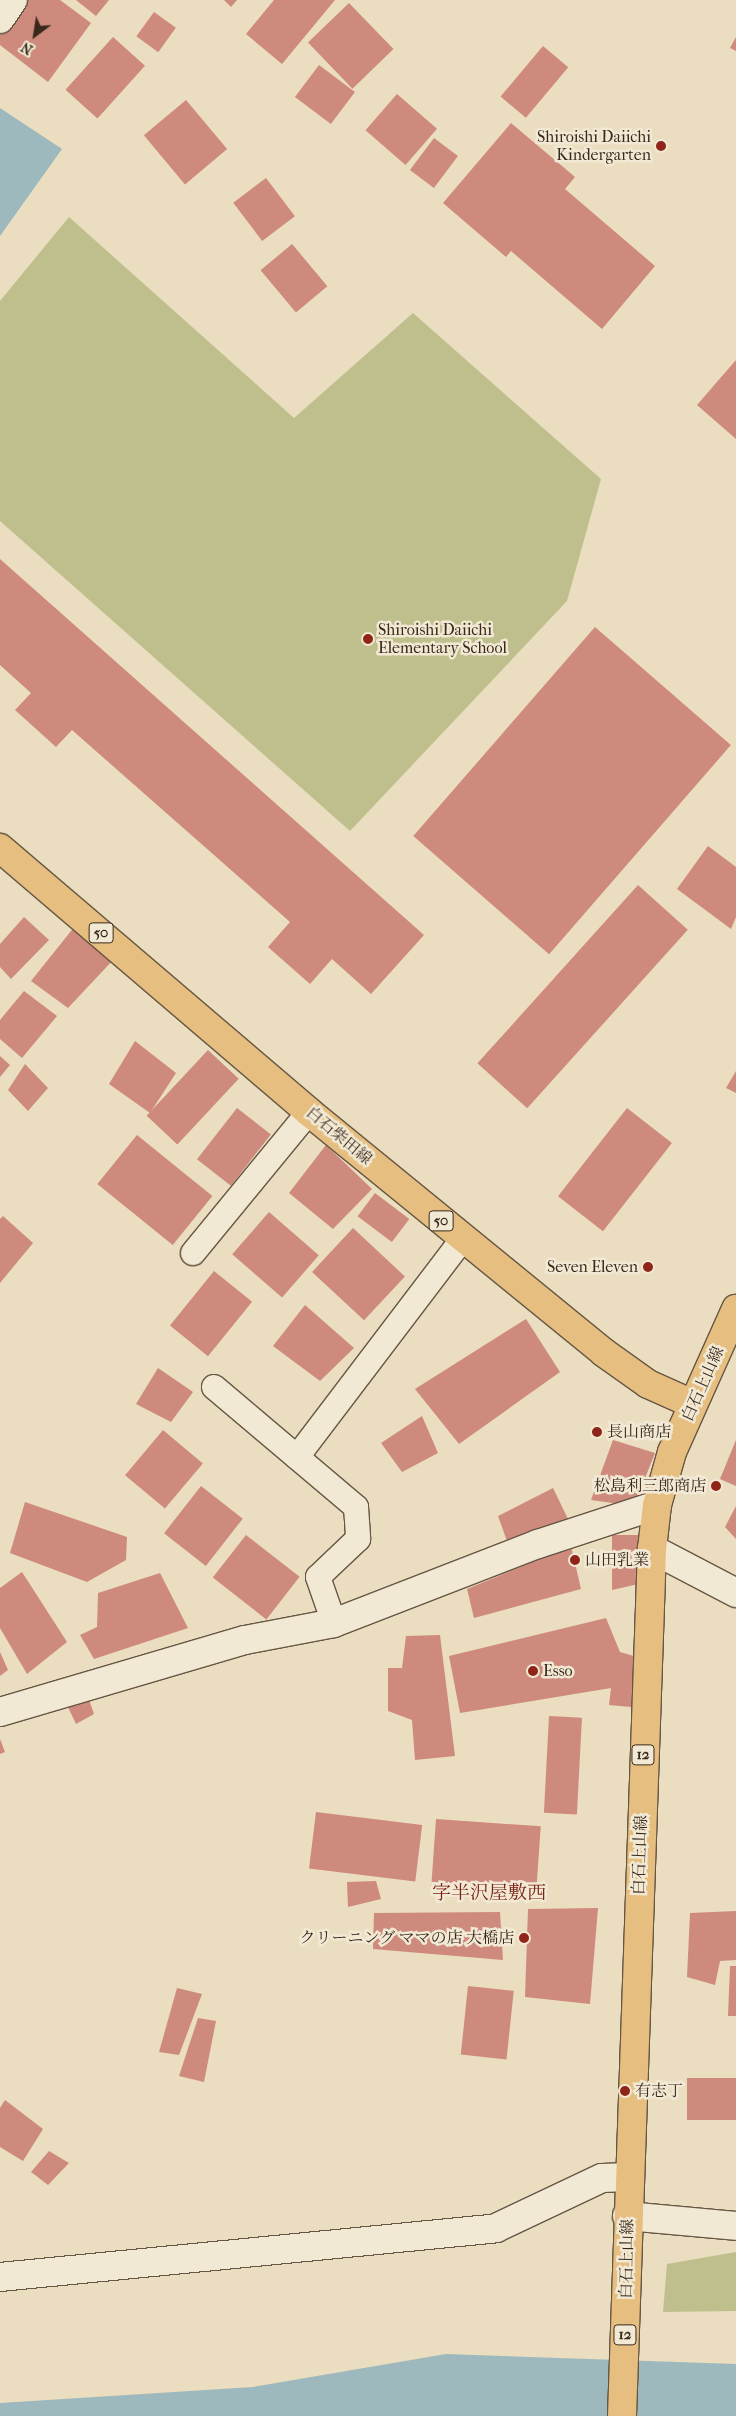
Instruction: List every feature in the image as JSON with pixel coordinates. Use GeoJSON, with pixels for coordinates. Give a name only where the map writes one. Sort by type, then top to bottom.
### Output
{"type":"FeatureCollection","features":[{"type":"Feature","properties":{"kind":"main road","name":"白石柴田線"},"geometry":{"type":"LineString","coordinates":[[0,848],[309,1112],[463,1238],[648,1384],[693,1404]]}},
{"type":"Feature","properties":{"kind":"main road","name":"白石上山線"},"geometry":{"type":"LineString","coordinates":[[622,2416],[628,2177],[652,1549],[657,1505],[672,1452],[736,1309]]}},
{"type":"Feature","properties":{"kind":"street"},"geometry":{"type":"LineString","coordinates":[[0,19],[13,0]]}},
{"type":"Feature","properties":{"kind":"street"},"geometry":{"type":"LineString","coordinates":[[0,1712],[245,1640],[334,1623],[538,1544],[657,1505]]}},
{"type":"Feature","properties":{"kind":"street"},"geometry":{"type":"LineString","coordinates":[[652,1549],[736,1593]]}},
{"type":"Feature","properties":{"kind":"street"},"geometry":{"type":"LineString","coordinates":[[0,2277],[496,2228],[602,2178],[628,2177]]}},
{"type":"Feature","properties":{"kind":"street"},"geometry":{"type":"LineString","coordinates":[[628,2216],[736,2226]]}},
{"type":"Feature","properties":{"kind":"lane"},"geometry":{"type":"LineString","coordinates":[[193,1253],[309,1112]]}},
{"type":"Feature","properties":{"kind":"lane"},"geometry":{"type":"LineString","coordinates":[[297,1457],[463,1238]]}},
{"type":"Feature","properties":{"kind":"lane"},"geometry":{"type":"LineString","coordinates":[[214,1386],[356,1507],[358,1539],[318,1577],[334,1623]]}},
{"type":"Feature","properties":{"kind":"green space"},"geometry":{"type":"Polygon","coordinates":[[[69,217],[294,418],[413,313],[601,479],[567,601],[350,831],[0,521],[0,301],[69,217]]]}},
{"type":"Feature","properties":{"kind":"green space"},"geometry":{"type":"Polygon","coordinates":[[[736,2252],[736,2311],[663,2312],[667,2264],[736,2252]]]}},
{"type":"Feature","properties":{"kind":"water"},"geometry":{"type":"Polygon","coordinates":[[[0,108],[62,149],[0,236],[0,108]]]}},
{"type":"Feature","properties":{"kind":"water"},"geometry":{"type":"Polygon","coordinates":[[[446,2354],[736,2364],[736,2416],[0,2416],[0,2403],[253,2387],[446,2354]]]}},
{"type":"Feature","properties":{"kind":"building"},"geometry":{"type":"Polygon","coordinates":[[[24,0],[60,0],[91,23],[48,82],[0,45],[0,32],[24,0]]]}},
{"type":"Feature","properties":{"kind":"building"},"geometry":{"type":"Polygon","coordinates":[[[76,0],[109,0],[96,16],[76,0]]]}},
{"type":"Feature","properties":{"kind":"building"},"geometry":{"type":"Polygon","coordinates":[[[224,0],[237,0],[231,7],[224,0]]]}},
{"type":"Feature","properties":{"kind":"building"},"geometry":{"type":"Polygon","coordinates":[[[274,0],[335,0],[282,64],[246,34],[274,0]]]}},
{"type":"Feature","properties":{"kind":"building"},"geometry":{"type":"Polygon","coordinates":[[[349,3],[393,49],[352,89],[308,43],[349,3]]]}},
{"type":"Feature","properties":{"kind":"building"},"geometry":{"type":"Polygon","coordinates":[[[154,12],[176,28],[158,52],[136,36],[154,12]]]}},
{"type":"Feature","properties":{"kind":"building"},"geometry":{"type":"Polygon","coordinates":[[[113,37],[145,66],[97,119],[65,90],[113,37]]]}},
{"type":"Feature","properties":{"kind":"building"},"geometry":{"type":"Polygon","coordinates":[[[736,37],[736,51],[730,48],[736,37]]]}},
{"type":"Feature","properties":{"kind":"building"},"geometry":{"type":"Polygon","coordinates":[[[543,46],[568,67],[526,118],[501,97],[543,46]]]}},
{"type":"Feature","properties":{"kind":"building"},"geometry":{"type":"Polygon","coordinates":[[[319,65],[355,92],[331,124],[295,97],[319,65]]]}},
{"type":"Feature","properties":{"kind":"building"},"geometry":{"type":"Polygon","coordinates":[[[397,94],[437,129],[406,165],[366,130],[397,94]]]}},
{"type":"Feature","properties":{"kind":"building"},"geometry":{"type":"Polygon","coordinates":[[[186,100],[227,149],[185,184],[144,135],[186,100]]]}},
{"type":"Feature","properties":{"kind":"building"},"geometry":{"type":"Polygon","coordinates":[[[511,123],[575,177],[565,189],[655,266],[602,329],[511,251],[506,257],[443,203],[511,123]]]}},
{"type":"Feature","properties":{"kind":"building"},"geometry":{"type":"Polygon","coordinates":[[[434,138],[458,156],[434,188],[410,170],[434,138]]]}},
{"type":"Feature","properties":{"kind":"building"},"geometry":{"type":"Polygon","coordinates":[[[266,178],[295,216],[262,241],[233,203],[266,178]]]}},
{"type":"Feature","properties":{"kind":"building"},"geometry":{"type":"Polygon","coordinates":[[[292,244],[327,286],[296,312],[261,270],[292,244]]]}},
{"type":"Feature","properties":{"kind":"building"},"geometry":{"type":"Polygon","coordinates":[[[736,360],[736,439],[697,405],[736,360]]]}},
{"type":"Feature","properties":{"kind":"building"},"geometry":{"type":"Polygon","coordinates":[[[0,559],[424,935],[371,994],[332,959],[310,984],[268,947],[290,922],[72,730],[56,747],[15,710],[31,693],[0,665],[0,559]]]}},
{"type":"Feature","properties":{"kind":"building"},"geometry":{"type":"Polygon","coordinates":[[[595,627],[731,745],[549,954],[413,836],[595,627]]]}},
{"type":"Feature","properties":{"kind":"building"},"geometry":{"type":"Polygon","coordinates":[[[708,846],[736,867],[736,917],[731,929],[677,889],[708,846]]]}},
{"type":"Feature","properties":{"kind":"building"},"geometry":{"type":"Polygon","coordinates":[[[638,885],[688,930],[527,1108],[477,1063],[638,885]]]}},
{"type":"Feature","properties":{"kind":"building"},"geometry":{"type":"Polygon","coordinates":[[[24,917],[49,940],[11,979],[0,967],[0,944],[24,917]]]}},
{"type":"Feature","properties":{"kind":"building"},"geometry":{"type":"Polygon","coordinates":[[[75,926],[114,959],[68,1008],[31,981],[75,926]]]}},
{"type":"Feature","properties":{"kind":"building"},"geometry":{"type":"Polygon","coordinates":[[[24,991],[57,1016],[22,1058],[0,1039],[0,1020],[24,991]]]}},
{"type":"Feature","properties":{"kind":"building"},"geometry":{"type":"Polygon","coordinates":[[[135,1041],[176,1073],[150,1113],[109,1084],[135,1041]]]}},
{"type":"Feature","properties":{"kind":"building"},"geometry":{"type":"Polygon","coordinates":[[[208,1050],[239,1079],[177,1144],[147,1116],[208,1050]]]}},
{"type":"Feature","properties":{"kind":"building"},"geometry":{"type":"Polygon","coordinates":[[[0,1056],[10,1065],[0,1077],[0,1056]]]}},
{"type":"Feature","properties":{"kind":"building"},"geometry":{"type":"Polygon","coordinates":[[[25,1064],[48,1088],[28,1111],[8,1090],[25,1064]]]}},
{"type":"Feature","properties":{"kind":"building"},"geometry":{"type":"Polygon","coordinates":[[[736,1071],[736,1093],[726,1088],[736,1071]]]}},
{"type":"Feature","properties":{"kind":"building"},"geometry":{"type":"Polygon","coordinates":[[[237,1108],[271,1134],[231,1186],[197,1159],[237,1108]]]}},
{"type":"Feature","properties":{"kind":"building"},"geometry":{"type":"Polygon","coordinates":[[[627,1108],[672,1143],[603,1231],[558,1196],[627,1108]]]}},
{"type":"Feature","properties":{"kind":"building"},"geometry":{"type":"Polygon","coordinates":[[[137,1135],[212,1196],[173,1245],[97,1184],[137,1135]]]}},
{"type":"Feature","properties":{"kind":"building"},"geometry":{"type":"Polygon","coordinates":[[[326,1145],[372,1189],[333,1229],[289,1193],[326,1145]]]}},
{"type":"Feature","properties":{"kind":"building"},"geometry":{"type":"Polygon","coordinates":[[[375,1193],[409,1219],[392,1242],[358,1216],[375,1193]]]}},
{"type":"Feature","properties":{"kind":"building"},"geometry":{"type":"Polygon","coordinates":[[[269,1212],[319,1255],[282,1298],[232,1254],[269,1212]]]}},
{"type":"Feature","properties":{"kind":"building"},"geometry":{"type":"Polygon","coordinates":[[[3,1216],[33,1243],[0,1283],[0,1219],[3,1216]]]}},
{"type":"Feature","properties":{"kind":"building"},"geometry":{"type":"Polygon","coordinates":[[[353,1228],[405,1276],[364,1320],[312,1272],[353,1228]]]}},
{"type":"Feature","properties":{"kind":"building"},"geometry":{"type":"Polygon","coordinates":[[[214,1271],[252,1302],[208,1356],[170,1325],[214,1271]]]}},
{"type":"Feature","properties":{"kind":"building"},"geometry":{"type":"Polygon","coordinates":[[[305,1305],[354,1348],[320,1381],[273,1346],[305,1305]]]}},
{"type":"Feature","properties":{"kind":"building"},"geometry":{"type":"Polygon","coordinates":[[[526,1319],[560,1372],[459,1444],[415,1389],[526,1319]]]}},
{"type":"Feature","properties":{"kind":"building"},"geometry":{"type":"Polygon","coordinates":[[[158,1368],[193,1392],[171,1422],[136,1404],[158,1368]]]}},
{"type":"Feature","properties":{"kind":"building"},"geometry":{"type":"Polygon","coordinates":[[[422,1416],[438,1453],[402,1472],[381,1443],[422,1416]]]}},
{"type":"Feature","properties":{"kind":"building"},"geometry":{"type":"Polygon","coordinates":[[[163,1430],[203,1463],[165,1509],[125,1475],[163,1430]]]}},
{"type":"Feature","properties":{"kind":"building"},"geometry":{"type":"Polygon","coordinates":[[[613,1440],[655,1453],[634,1506],[591,1500],[613,1440]]]}},
{"type":"Feature","properties":{"kind":"building"},"geometry":{"type":"Polygon","coordinates":[[[736,1440],[736,1486],[720,1479],[736,1440]]]}},
{"type":"Feature","properties":{"kind":"building"},"geometry":{"type":"Polygon","coordinates":[[[201,1486],[243,1519],[206,1566],[164,1533],[201,1486]]]}},
{"type":"Feature","properties":{"kind":"building"},"geometry":{"type":"Polygon","coordinates":[[[553,1488],[568,1519],[507,1541],[498,1516],[553,1488]]]}},
{"type":"Feature","properties":{"kind":"building"},"geometry":{"type":"Polygon","coordinates":[[[25,1502],[127,1537],[126,1560],[87,1582],[10,1553],[25,1502]]]}},
{"type":"Feature","properties":{"kind":"building"},"geometry":{"type":"Polygon","coordinates":[[[736,1506],[736,1539],[725,1527],[736,1506]]]}},
{"type":"Feature","properties":{"kind":"building"},"geometry":{"type":"Polygon","coordinates":[[[246,1535],[300,1577],[266,1619],[213,1578],[246,1535]]]}},
{"type":"Feature","properties":{"kind":"building"},"geometry":{"type":"Polygon","coordinates":[[[612,1535],[645,1535],[647,1582],[612,1590],[612,1535]]]}},
{"type":"Feature","properties":{"kind":"building"},"geometry":{"type":"Polygon","coordinates":[[[571,1546],[581,1589],[474,1618],[467,1589],[571,1546]]]}},
{"type":"Feature","properties":{"kind":"building"},"geometry":{"type":"Polygon","coordinates":[[[22,1572],[67,1642],[27,1674],[0,1628],[0,1588],[22,1572]]]}},
{"type":"Feature","properties":{"kind":"building"},"geometry":{"type":"Polygon","coordinates":[[[160,1573],[188,1628],[94,1659],[80,1635],[97,1627],[98,1593],[160,1573]]]}},
{"type":"Feature","properties":{"kind":"building"},"geometry":{"type":"Polygon","coordinates":[[[606,1618],[620,1652],[644,1659],[642,1708],[609,1705],[611,1688],[460,1713],[449,1656],[606,1618]]]}},
{"type":"Feature","properties":{"kind":"building"},"geometry":{"type":"Polygon","coordinates":[[[440,1635],[455,1756],[415,1760],[412,1720],[388,1711],[388,1668],[402,1668],[406,1636],[440,1635]]]}},
{"type":"Feature","properties":{"kind":"building"},"geometry":{"type":"Polygon","coordinates":[[[0,1652],[8,1670],[0,1676],[0,1652]]]}},
{"type":"Feature","properties":{"kind":"building"},"geometry":{"type":"Polygon","coordinates":[[[88,1697],[94,1714],[76,1724],[67,1705],[88,1697]]]}},
{"type":"Feature","properties":{"kind":"building"},"geometry":{"type":"Polygon","coordinates":[[[549,1716],[582,1718],[577,1815],[544,1813],[549,1716]]]}},
{"type":"Feature","properties":{"kind":"building"},"geometry":{"type":"Polygon","coordinates":[[[0,1739],[5,1752],[0,1754],[0,1739]]]}},
{"type":"Feature","properties":{"kind":"building"},"geometry":{"type":"Polygon","coordinates":[[[316,1812],[422,1825],[415,1882],[309,1869],[316,1812]]]}},
{"type":"Feature","properties":{"kind":"building"},"geometry":{"type":"Polygon","coordinates":[[[436,1819],[541,1826],[536,1889],[432,1882],[436,1819]]]}},
{"type":"Feature","properties":{"kind":"building"},"geometry":{"type":"Polygon","coordinates":[[[376,1881],[381,1899],[348,1907],[347,1882],[376,1881]]]}},
{"type":"Feature","properties":{"kind":"building"},"geometry":{"type":"Polygon","coordinates":[[[598,1908],[590,2004],[525,1997],[528,1909],[598,1908]]]}},
{"type":"Feature","properties":{"kind":"building"},"geometry":{"type":"Polygon","coordinates":[[[736,1911],[736,1960],[720,1961],[715,1985],[687,1977],[690,1913],[736,1911]]]}},
{"type":"Feature","properties":{"kind":"building"},"geometry":{"type":"Polygon","coordinates":[[[500,1912],[503,1960],[373,1949],[374,1913],[500,1912]]]}},
{"type":"Feature","properties":{"kind":"building"},"geometry":{"type":"Polygon","coordinates":[[[730,1966],[736,1966],[736,2016],[728,2016],[730,1966]]]}},
{"type":"Feature","properties":{"kind":"building"},"geometry":{"type":"Polygon","coordinates":[[[468,1986],[514,1991],[507,2059],[461,2055],[468,1986]]]}},
{"type":"Feature","properties":{"kind":"building"},"geometry":{"type":"Polygon","coordinates":[[[177,1988],[202,1994],[179,2055],[159,2052],[177,1988]]]}},
{"type":"Feature","properties":{"kind":"building"},"geometry":{"type":"Polygon","coordinates":[[[198,2018],[216,2021],[204,2082],[179,2076],[198,2018]]]}},
{"type":"Feature","properties":{"kind":"building"},"geometry":{"type":"Polygon","coordinates":[[[687,2078],[736,2078],[736,2120],[687,2120],[687,2078]]]}},
{"type":"Feature","properties":{"kind":"building"},"geometry":{"type":"Polygon","coordinates":[[[5,2100],[43,2129],[23,2161],[0,2147],[0,2108],[5,2100]]]}},
{"type":"Feature","properties":{"kind":"building"},"geometry":{"type":"Polygon","coordinates":[[[49,2151],[69,2163],[48,2185],[31,2172],[49,2151]]]}},
{"type":"Feature","properties":{"kind":"place","name":"Shiroishi Daiichi Kindergarten"},"geometry":{"type":"Point","coordinates":[661,146]}},
{"type":"Feature","properties":{"kind":"place","name":"Shiroishi Daiichi Elementary School"},"geometry":{"type":"Point","coordinates":[368,639]}},
{"type":"Feature","properties":{"kind":"place","name":"Seven Eleven"},"geometry":{"type":"Point","coordinates":[648,1267]}},
{"type":"Feature","properties":{"kind":"place","name":"長山商店"},"geometry":{"type":"Point","coordinates":[597,1432]}},
{"type":"Feature","properties":{"kind":"place","name":"松島利三郎商店"},"geometry":{"type":"Point","coordinates":[716,1486]}},
{"type":"Feature","properties":{"kind":"place","name":"山田乳業"},"geometry":{"type":"Point","coordinates":[575,1560]}},
{"type":"Feature","properties":{"kind":"place","name":"Esso"},"geometry":{"type":"Point","coordinates":[533,1671]}},
{"type":"Feature","properties":{"kind":"place","name":"クリーニング ママの店 大橋店"},"geometry":{"type":"Point","coordinates":[524,1938]}},
{"type":"Feature","properties":{"kind":"place","name":"有志丁"},"geometry":{"type":"Point","coordinates":[625,2091]}},
{"type":"Feature","properties":{"kind":"district","name":"字半沢屋敷西"},"geometry":{"type":"Point","coordinates":[489,1894]}}]}
